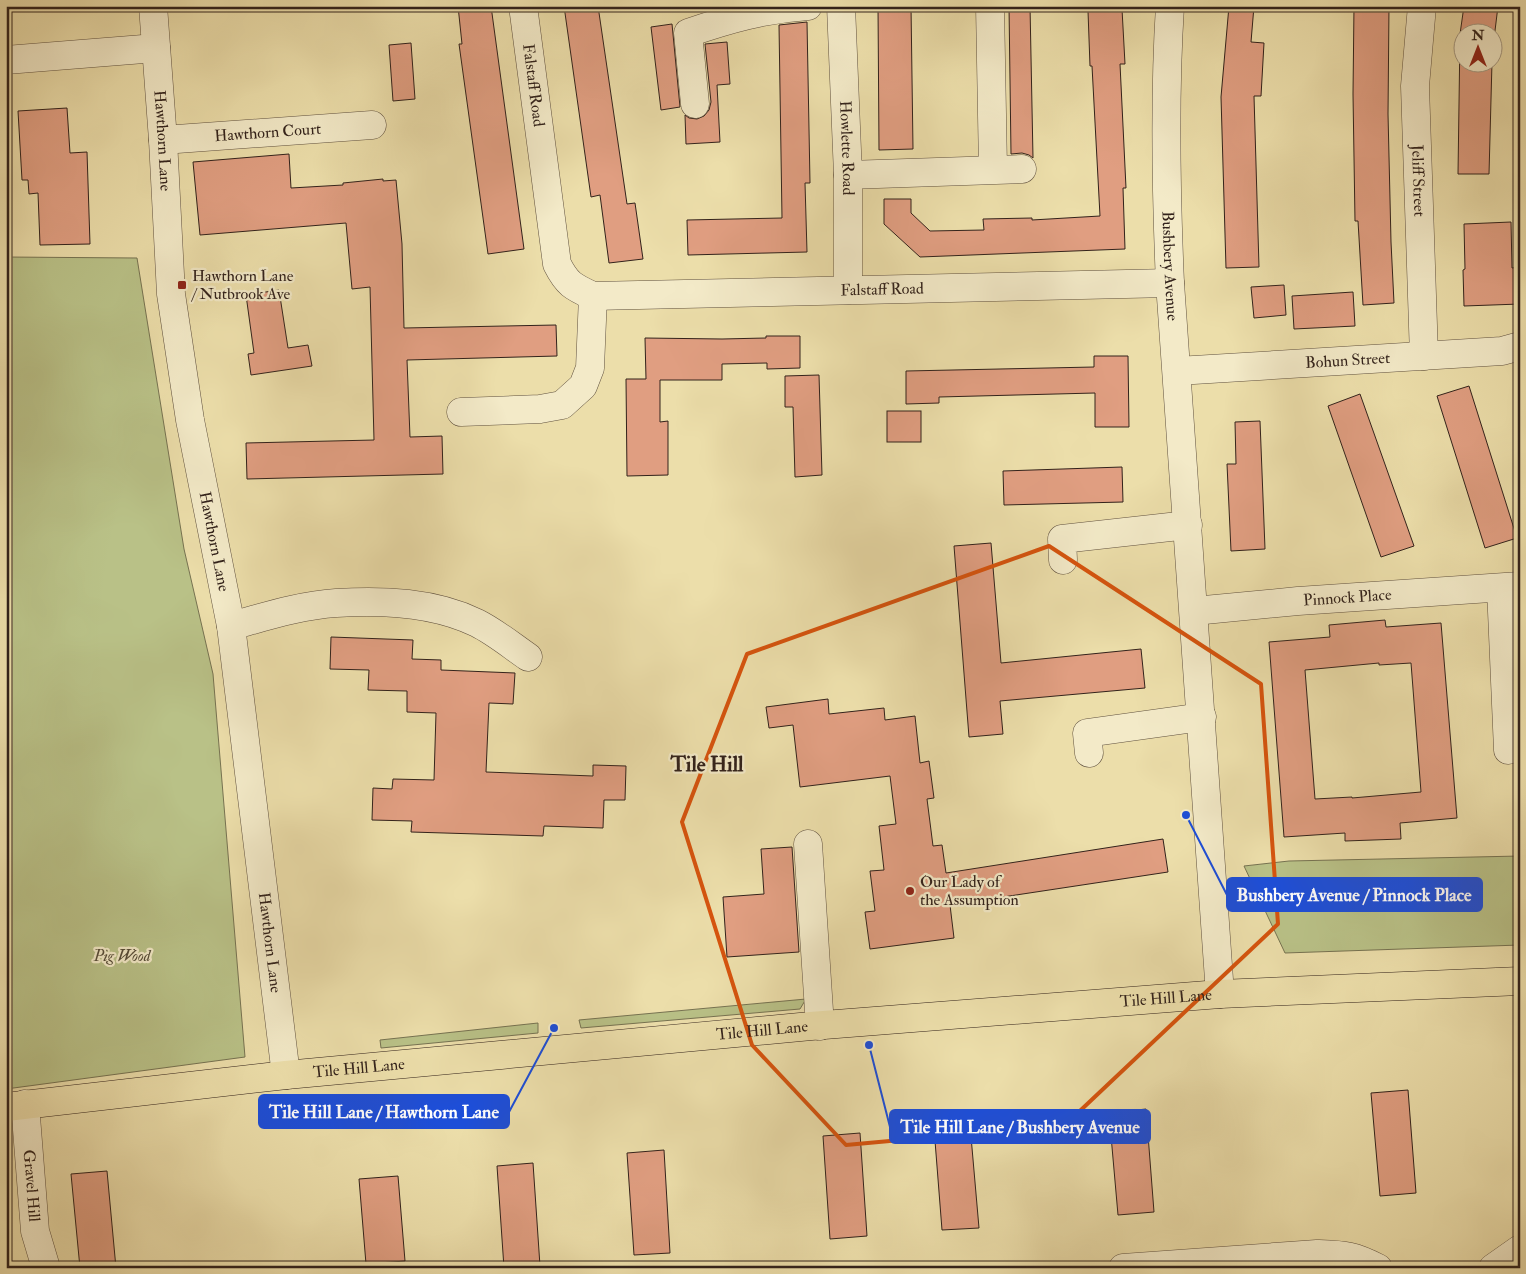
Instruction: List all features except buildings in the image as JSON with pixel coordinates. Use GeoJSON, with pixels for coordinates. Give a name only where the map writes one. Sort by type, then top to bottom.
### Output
{"type":"FeatureCollection","features":[{"type":"Feature","properties":{"kind":"main road","name":"Tile Hill Lane"},"geometry":{"type":"LineString","coordinates":[[15,1106],[286,1075],[820,1026],[1220,994],[1520,981]]}},
{"type":"Feature","properties":{"kind":"street","name":"Hawthorn Lane"},"geometry":{"type":"LineString","coordinates":[[153,6],[163,140],[171,294],[193,439],[231,626],[286,1075]]}},
{"type":"Feature","properties":{"kind":"street","name":"Falstaff Road"},"geometry":{"type":"LineString","coordinates":[[522,6],[557,264],[565,279],[578,290],[593,296],[1170,283]]}},
{"type":"Feature","properties":{"kind":"street"},"geometry":{"type":"LineString","coordinates":[[695,104],[688,33],[736,17],[779,8],[808,6]]}},
{"type":"Feature","properties":{"kind":"street","name":"Howlette Road"},"geometry":{"type":"LineString","coordinates":[[841,6],[848,175],[848,290]]}},
{"type":"Feature","properties":{"kind":"street"},"geometry":{"type":"LineString","coordinates":[[990,6],[993,169]]}},
{"type":"Feature","properties":{"kind":"street","name":"Bushbery Avenue"},"geometry":{"type":"LineString","coordinates":[[1170,6],[1165,112],[1170,283],[1220,994]]}},
{"type":"Feature","properties":{"kind":"street","name":"Jeliff Street"},"geometry":{"type":"LineString","coordinates":[[1422,6],[1415,86],[1424,356]]}},
{"type":"Feature","properties":{"kind":"street"},"geometry":{"type":"LineString","coordinates":[[6,60],[156,48]]}},
{"type":"Feature","properties":{"kind":"street","name":"Hawthorn Court"},"geometry":{"type":"LineString","coordinates":[[163,140],[372,125]]}},
{"type":"Feature","properties":{"kind":"street"},"geometry":{"type":"LineString","coordinates":[[848,175],[1022,168]]}},
{"type":"Feature","properties":{"kind":"street"},"geometry":{"type":"LineString","coordinates":[[461,412],[540,409],[562,405],[583,386],[590,368],[593,296]]}},
{"type":"Feature","properties":{"kind":"street","name":"Bohun Street"},"geometry":{"type":"LineString","coordinates":[[1177,372],[1502,351],[1520,346]]}},
{"type":"Feature","properties":{"kind":"street"},"geometry":{"type":"LineString","coordinates":[[1063,560],[1062,539],[1188,525]]}},
{"type":"Feature","properties":{"kind":"street","name":"Pinnock Place"},"geometry":{"type":"LineString","coordinates":[[1194,611],[1298,601],[1510,587],[1508,750]]}},
{"type":"Feature","properties":{"kind":"street"},"geometry":{"type":"LineString","coordinates":[[231,626],[286,612],[334,603],[386,603],[430,607],[478,624],[528,657]]}},
{"type":"Feature","properties":{"kind":"street"},"geometry":{"type":"LineString","coordinates":[[1089,753],[1087,733],[1202,717]]}},
{"type":"Feature","properties":{"kind":"street"},"geometry":{"type":"LineString","coordinates":[[808,844],[820,1026]]}},
{"type":"Feature","properties":{"kind":"street","name":"Gravel Hill"},"geometry":{"type":"LineString","coordinates":[[15,1106],[35,1231],[46,1268]]}},
{"type":"Feature","properties":{"kind":"street"},"geometry":{"type":"LineString","coordinates":[[1493,1268],[1520,1249]]}},
{"type":"Feature","properties":{"kind":"street"},"geometry":{"type":"LineString","coordinates":[[1123,1268],[1317,1254],[1343,1254],[1358,1258],[1378,1268]]}},
{"type":"Feature","properties":{"kind":"highlighted area"},"geometry":{"type":"Polygon","coordinates":[[[1049,546],[1261,684],[1278,924],[1065,1125],[846,1145],[752,1045],[682,822],[747,654],[1049,546]]]}},
{"type":"Feature","properties":{"kind":"green space","name":"Pig Wood"},"geometry":{"type":"Polygon","coordinates":[[[6,257],[137,258],[184,549],[213,674],[245,1057],[6,1089],[6,257]]]}},
{"type":"Feature","properties":{"kind":"green space"},"geometry":{"type":"Polygon","coordinates":[[[1520,856],[1520,945],[1285,953],[1244,866],[1289,861],[1520,856]]]}},
{"type":"Feature","properties":{"kind":"green space"},"geometry":{"type":"Polygon","coordinates":[[[806,999],[800,1009],[581,1028],[579,1020],[806,999]]]}},
{"type":"Feature","properties":{"kind":"green space"},"geometry":{"type":"Polygon","coordinates":[[[538,1023],[538,1033],[381,1048],[380,1040],[538,1023]]]}},
{"type":"Feature","properties":{"kind":"place","name":"Hawthorn Lane / Nutbrook Ave"},"geometry":{"type":"Point","coordinates":[182,285]}},
{"type":"Feature","properties":{"kind":"place","name":"Bushbery Avenue / Pinnock Place"},"geometry":{"type":"Point","coordinates":[1186,815]}},
{"type":"Feature","properties":{"kind":"place","name":"Our Lady of the Assumption"},"geometry":{"type":"Point","coordinates":[910,891]}},
{"type":"Feature","properties":{"kind":"place","name":"Tile Hill Lane / Hawthorn Lane"},"geometry":{"type":"Point","coordinates":[554,1028]}},
{"type":"Feature","properties":{"kind":"place","name":"Tile Hill Lane / Bushbery Avenue"},"geometry":{"type":"Point","coordinates":[869,1045]}},
{"type":"Feature","properties":{"kind":"district","name":"Tile Hill"},"geometry":{"type":"Point","coordinates":[707,764]}}]}
